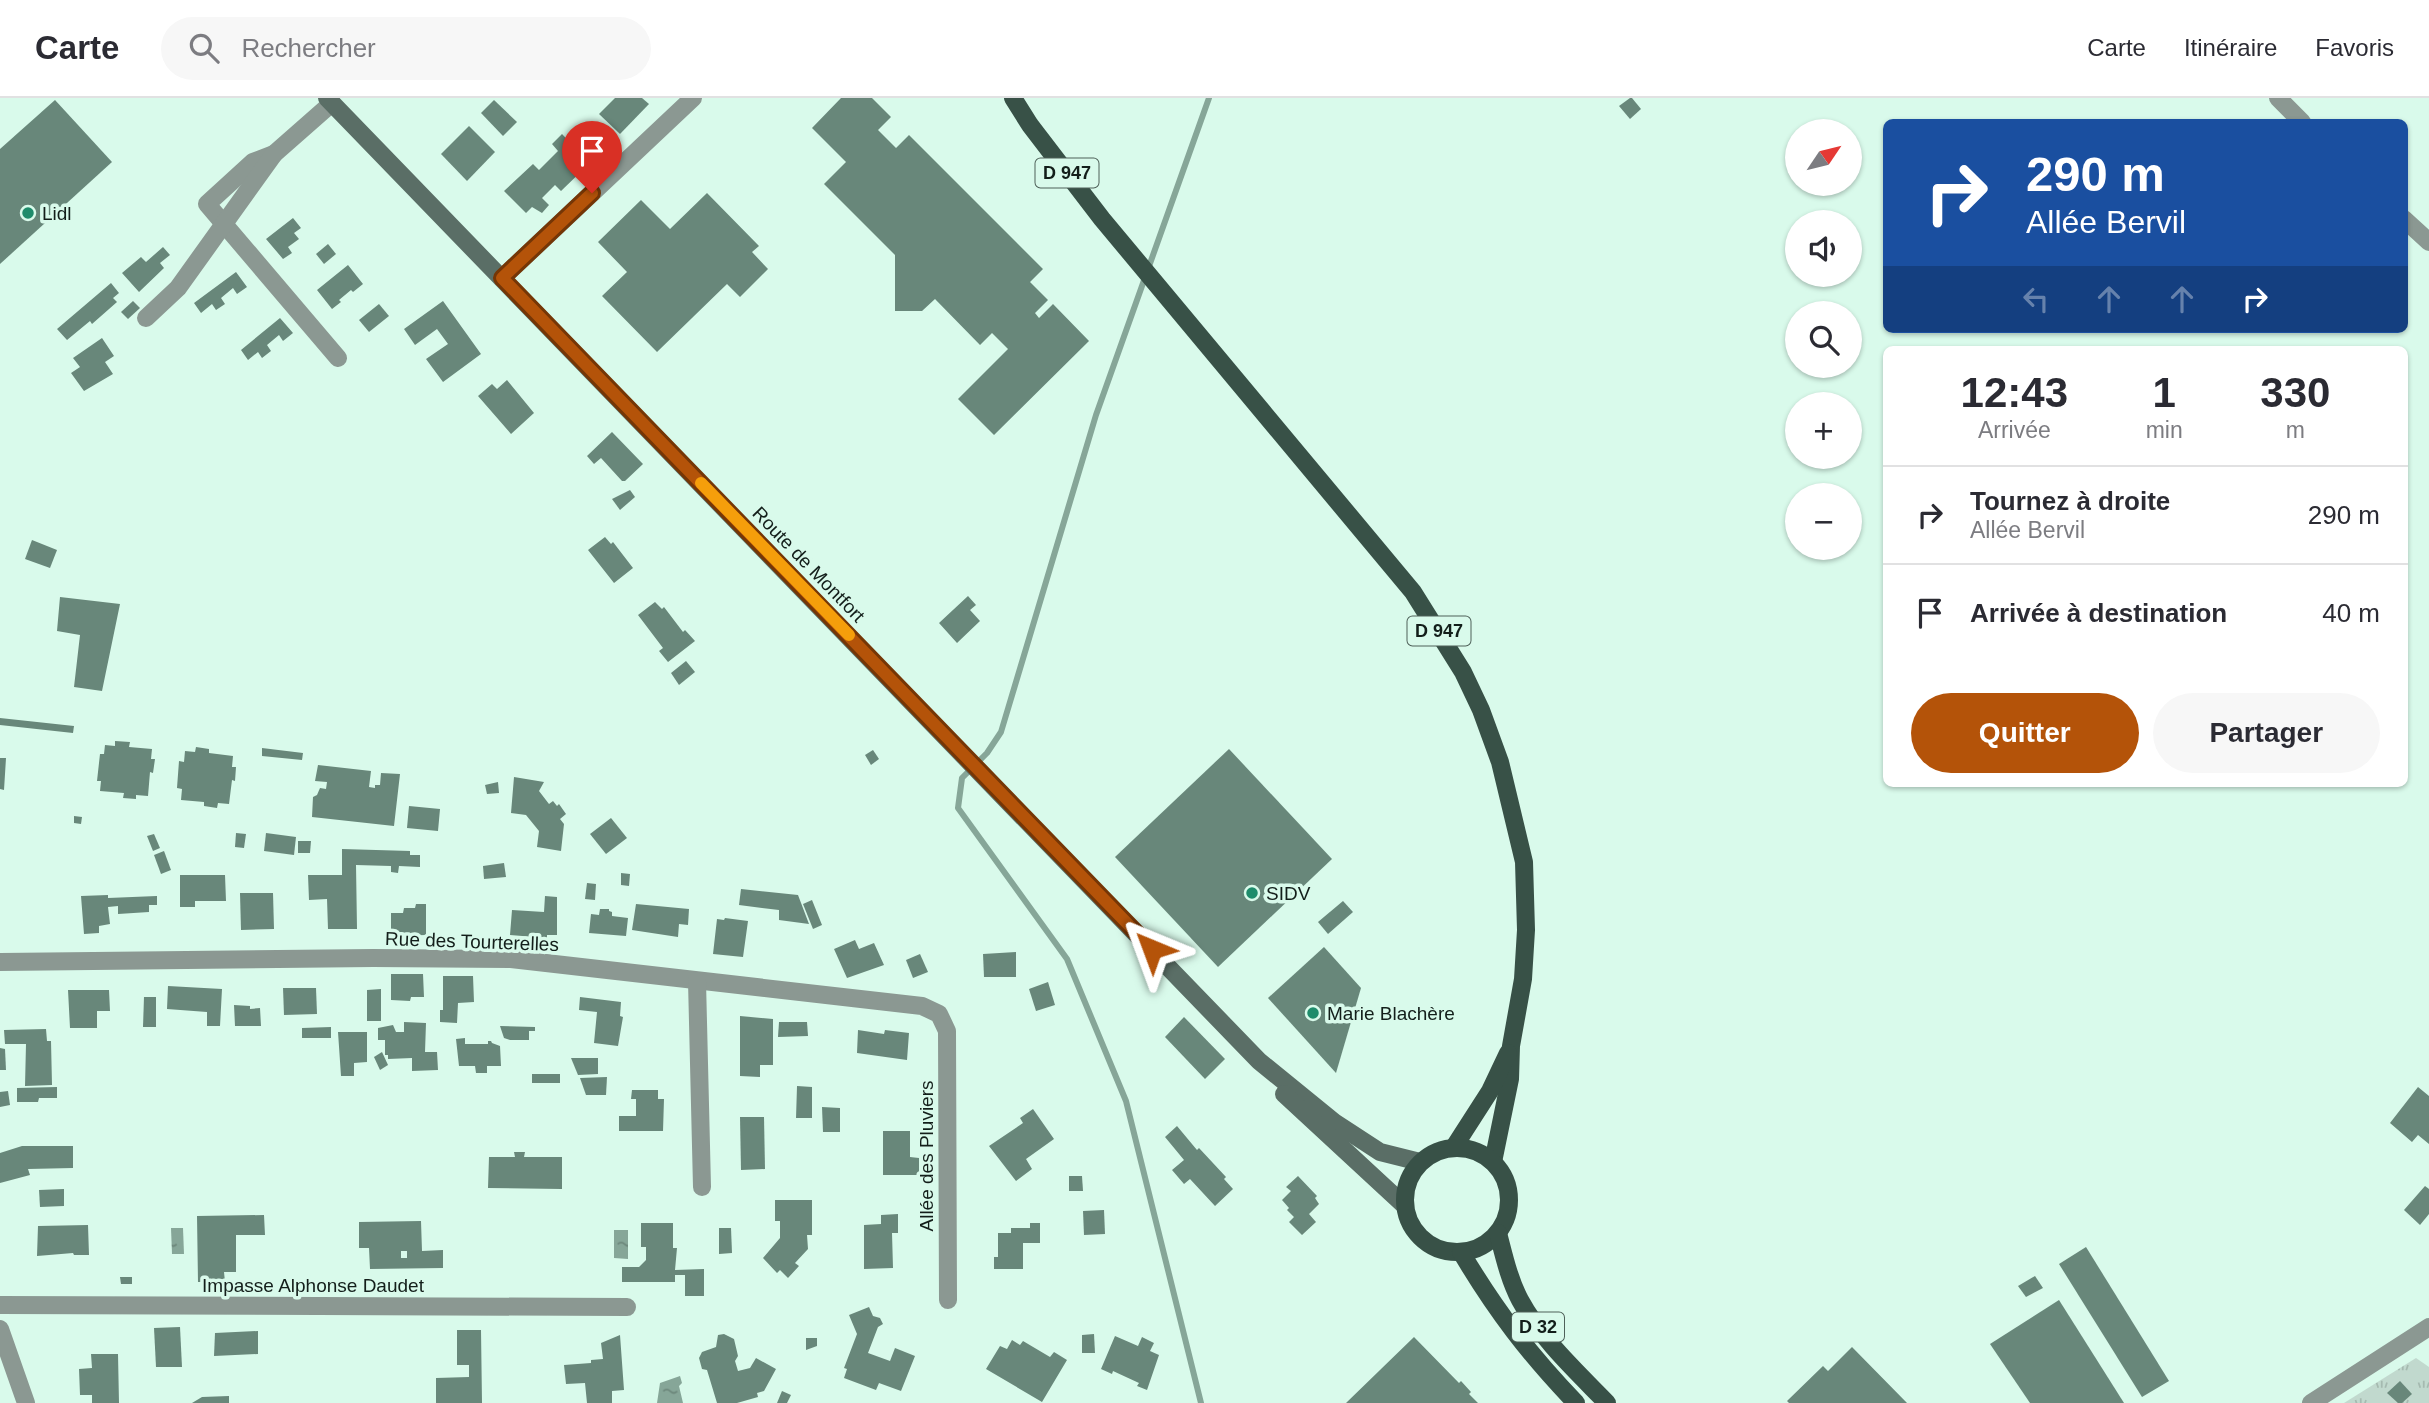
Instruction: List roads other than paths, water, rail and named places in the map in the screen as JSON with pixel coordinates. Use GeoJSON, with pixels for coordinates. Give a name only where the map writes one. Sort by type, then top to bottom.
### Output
{"type":"FeatureCollection","features":[{"type":"Feature","properties":{"kind":"main road","name":"D 947"},"geometry":{"type":"LineString","coordinates":[[1013,98],[1038,136],[1124,245],[1413,593],[1463,672],[1481,710],[1500,762],[1524,862],[1526,930],[1523,979],[1511,1046],[1510,1079],[1493,1162]]}},
{"type":"Feature","properties":{"kind":"main road","name":"Route de Montfort"},"geometry":{"type":"LineString","coordinates":[[329,101],[1259,1060],[1334,1122],[1380,1152],[1420,1162]]}},
{"type":"Feature","properties":{"kind":"main road","name":"D 947"},"geometry":{"type":"LineString","coordinates":[[1454,1147],[1490,1091],[1511,1046]]}},
{"type":"Feature","properties":{"kind":"main road","name":"Route de Montfort"},"geometry":{"type":"LineString","coordinates":[[1259,1060],[1287,1098],[1404,1205]]}},
{"type":"Feature","properties":{"kind":"main road"},"geometry":{"type":"LineString","coordinates":[[1454,1147],[1468,1148],[1493,1162],[1507,1184],[1509,1197],[1505,1222],[1497,1233],[1488,1243],[1461,1252],[1432,1247],[1420,1238],[1407,1217],[1404,1205],[1410,1174],[1420,1162],[1430,1154],[1454,1147]]}},
{"type":"Feature","properties":{"kind":"main road","name":"D 32"},"geometry":{"type":"LineString","coordinates":[[1497,1233],[1520,1301],[1547,1340],[1607,1403]]}},
{"type":"Feature","properties":{"kind":"main road","name":"D 32"},"geometry":{"type":"LineString","coordinates":[[1461,1252],[1508,1326],[1536,1362],[1576,1403]]}},
{"type":"Feature","properties":{"kind":"street"},"geometry":{"type":"LineString","coordinates":[[502,278],[693,98]]}},
{"type":"Feature","properties":{"kind":"street"},"geometry":{"type":"LineString","coordinates":[[2278,98],[2299,119]]}},
{"type":"Feature","properties":{"kind":"street"},"geometry":{"type":"LineString","coordinates":[[146,318],[178,288],[274,154],[329,101]]}},
{"type":"Feature","properties":{"kind":"street"},"geometry":{"type":"LineString","coordinates":[[2408,223],[2429,242]]}},
{"type":"Feature","properties":{"kind":"street"},"geometry":{"type":"LineString","coordinates":[[222,224],[338,358]]}},
{"type":"Feature","properties":{"kind":"street","name":"Rue des Tourterelles"},"geometry":{"type":"LineString","coordinates":[[0,961],[373,957],[511,959],[922,1006],[939,1014]]}},
{"type":"Feature","properties":{"kind":"street"},"geometry":{"type":"LineString","coordinates":[[697,981],[702,1186]]}},
{"type":"Feature","properties":{"kind":"street","name":"Allée des Pluviers"},"geometry":{"type":"LineString","coordinates":[[939,1014],[947,1031],[948,1300]]}},
{"type":"Feature","properties":{"kind":"street","name":"Impasse Alphonse Daudet"},"geometry":{"type":"LineString","coordinates":[[0,1305],[627,1307]]}},
{"type":"Feature","properties":{"kind":"street"},"geometry":{"type":"LineString","coordinates":[[2311,1403],[2429,1327]]}},
{"type":"Feature","properties":{"kind":"street"},"geometry":{"type":"LineString","coordinates":[[0,1329],[26,1403]]}},
{"type":"Feature","properties":{"kind":"water"},"geometry":{"type":"Polygon","coordinates":[[[171,1228],[183,1228],[184,1254],[172,1254],[171,1228]]]}},
{"type":"Feature","properties":{"kind":"water"},"geometry":{"type":"Polygon","coordinates":[[[614,1230],[628,1230],[628,1259],[614,1258],[614,1230]]]}},
{"type":"Feature","properties":{"kind":"water"},"geometry":{"type":"Polygon","coordinates":[[[680,1376],[683,1403],[657,1403],[660,1383],[680,1376]]]}},
{"type":"Feature","properties":{"kind":"waterway"},"geometry":{"type":"LineString","coordinates":[[1201,1403],[1126,1101],[1067,959],[958,808],[962,778],[987,753],[1001,732],[1096,415],[1209,98]]}},
{"type":"Feature","properties":{"kind":"place","name":"Lidl"},"geometry":{"type":"Point","coordinates":[28,213]}},
{"type":"Feature","properties":{"kind":"place","name":"SIDV"},"geometry":{"type":"Point","coordinates":[1252,893]}},
{"type":"Feature","properties":{"kind":"place","name":"Marie Blachère"},"geometry":{"type":"Point","coordinates":[1313,1013]}}]}
